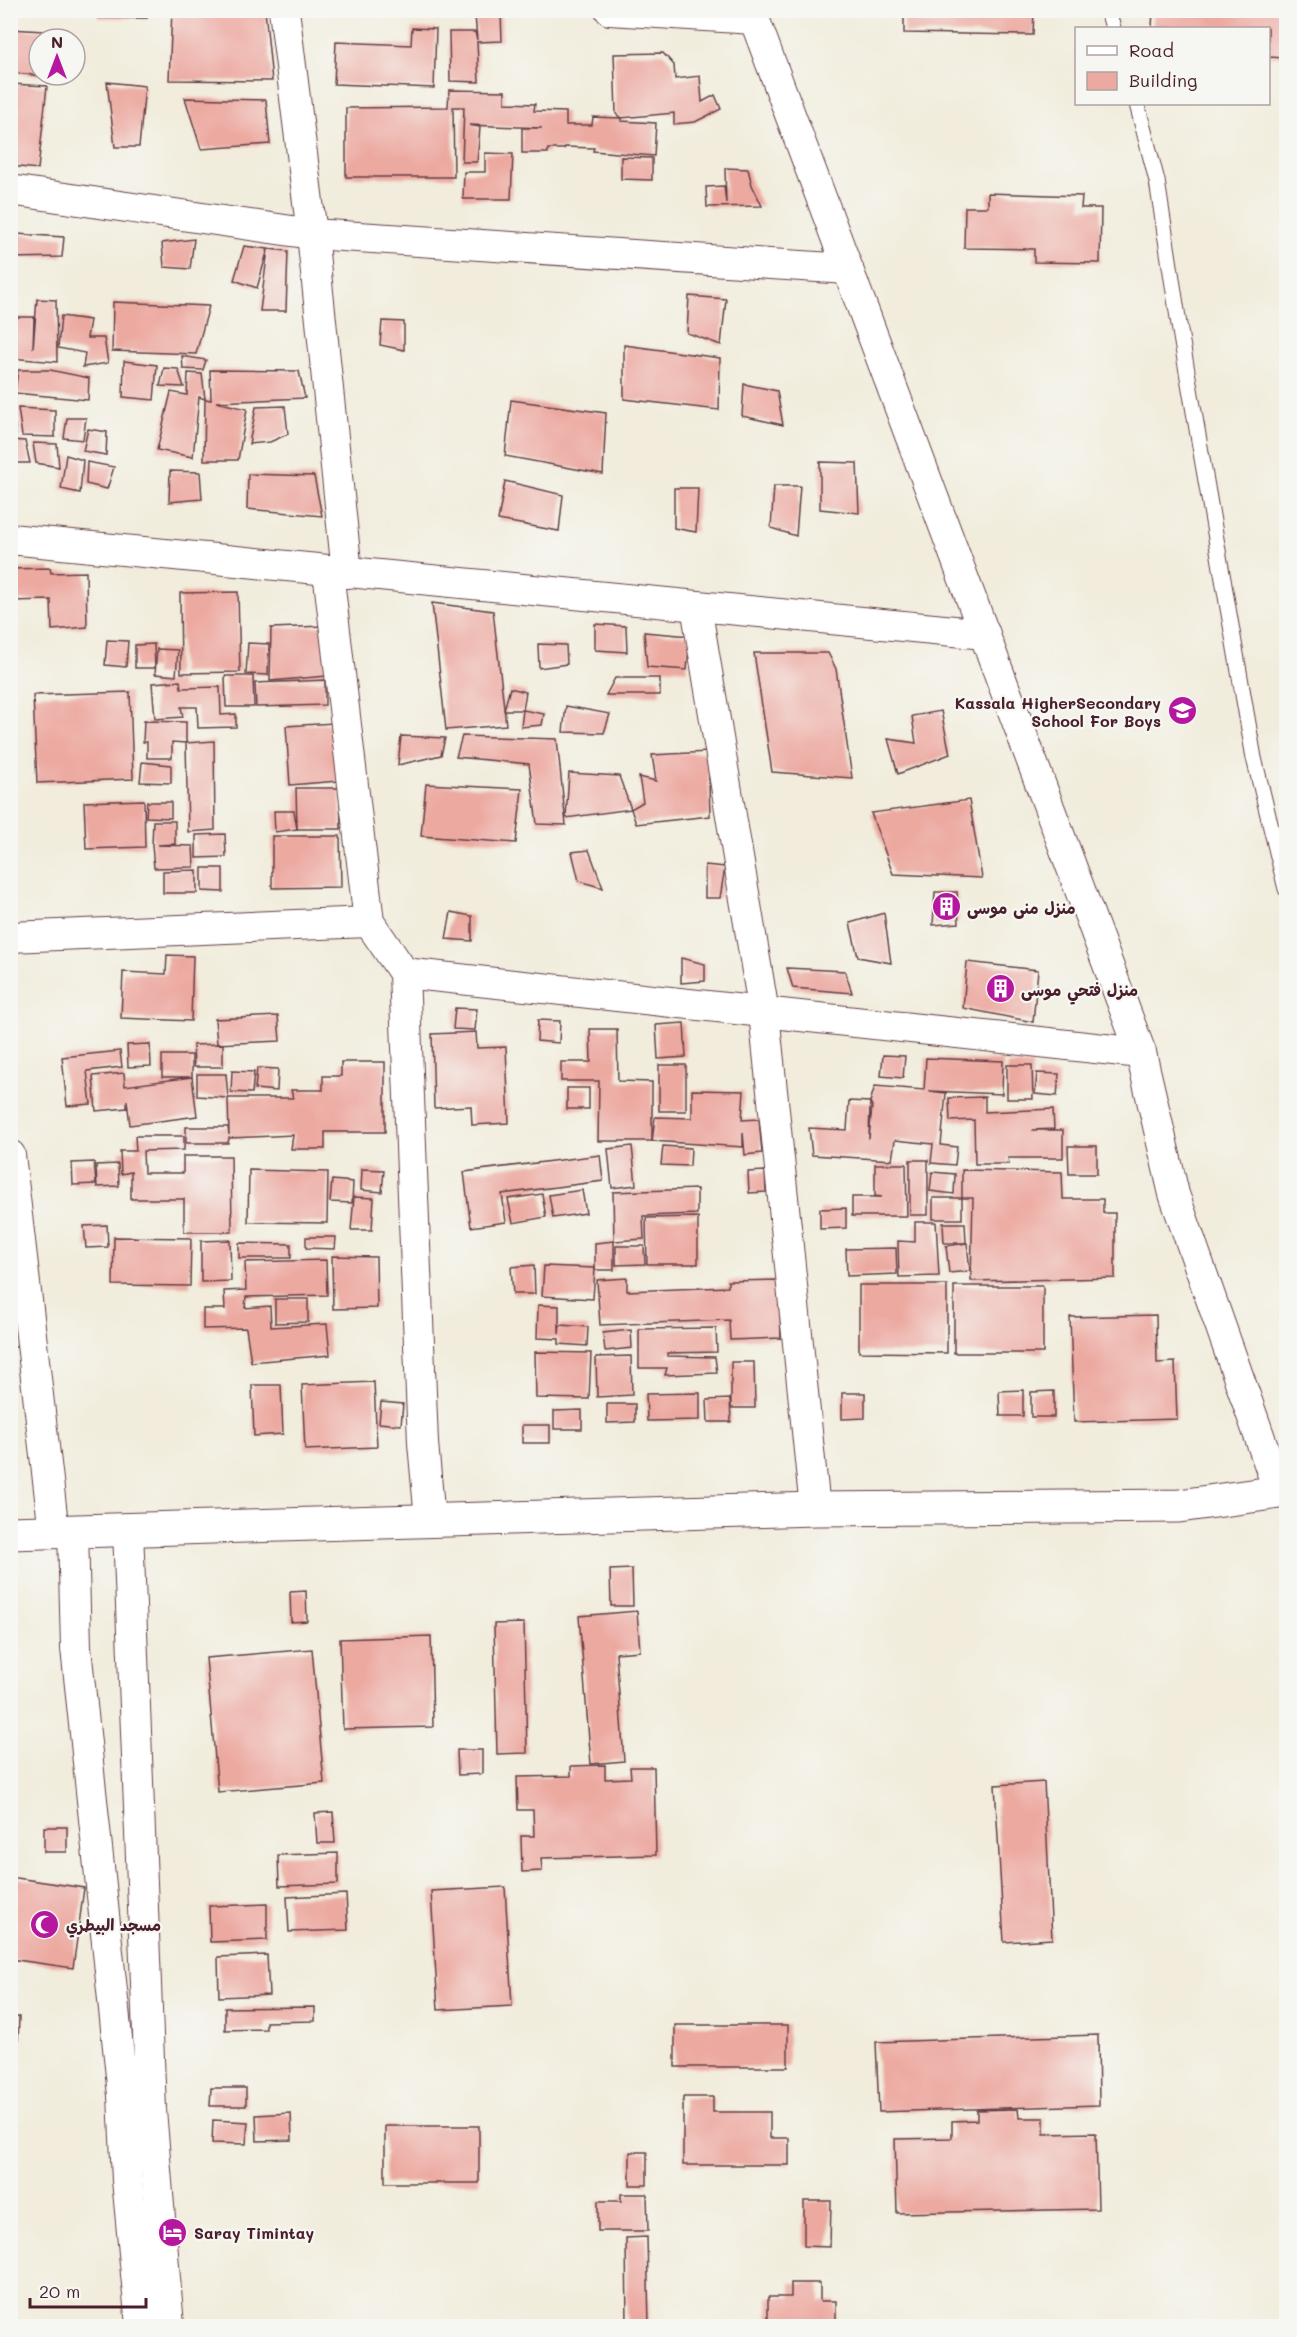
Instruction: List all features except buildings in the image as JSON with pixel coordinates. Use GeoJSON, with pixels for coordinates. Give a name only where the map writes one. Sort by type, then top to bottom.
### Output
{"type":"FeatureCollection","features":[{"type":"Feature","properties":{"kind":"street"},"geometry":{"type":"LineString","coordinates":[[284,10],[312,234],[338,572],[369,921],[404,973],[423,1443],[430,1520]]}},
{"type":"Feature","properties":{"kind":"street"},"geometry":{"type":"LineString","coordinates":[[10,1533],[815,1509],[1179,1506],[1284,1497],[1174,1194],[1141,1053],[753,15],[610,10]]}},
{"type":"Feature","properties":{"kind":"street"},"geometry":{"type":"LineString","coordinates":[[10,190],[312,234],[848,269]]}},
{"type":"Feature","properties":{"kind":"street"},"geometry":{"type":"LineString","coordinates":[[10,539],[984,634]]}},
{"type":"Feature","properties":{"kind":"street"},"geometry":{"type":"LineString","coordinates":[[696,606],[764,1013],[815,1509]]}},
{"type":"Feature","properties":{"kind":"street"},"geometry":{"type":"LineString","coordinates":[[10,937],[369,921]]}},
{"type":"Feature","properties":{"kind":"street"},"geometry":{"type":"LineString","coordinates":[[404,973],[1141,1053]]}},
{"type":"Feature","properties":{"kind":"street"},"geometry":{"type":"LineString","coordinates":[[11,1157],[64,1531],[123,2096],[127,2180],[141,2326]]}},
{"type":"Feature","properties":{"kind":"street"},"geometry":{"type":"LineString","coordinates":[[128,1530],[150,2109],[169,2326]]}},
{"type":"Feature","properties":{"kind":"lane"},"geometry":{"type":"LineString","coordinates":[[1108,10],[1113,27]]}},
{"type":"Feature","properties":{"kind":"lane"},"geometry":{"type":"LineString","coordinates":[[1137,105],[1157,181],[1182,343],[1254,758],[1287,889]]}},
{"type":"Feature","properties":{"kind":"place","name":"Kassala HigherSecondary School For Boys"},"geometry":{"type":"Point","coordinates":[1182,711]}},
{"type":"Feature","properties":{"kind":"place","name":"منزل منى موسى"},"geometry":{"type":"Point","coordinates":[946,907]}},
{"type":"Feature","properties":{"kind":"place","name":"منزل فتحي موسى"},"geometry":{"type":"Point","coordinates":[1000,989]}},
{"type":"Feature","properties":{"kind":"place","name":"مسجد البيطري"},"geometry":{"type":"Point","coordinates":[45,1924]}},
{"type":"Feature","properties":{"kind":"place","name":"Saray Timintay"},"geometry":{"type":"Point","coordinates":[173,2232]}}]}
